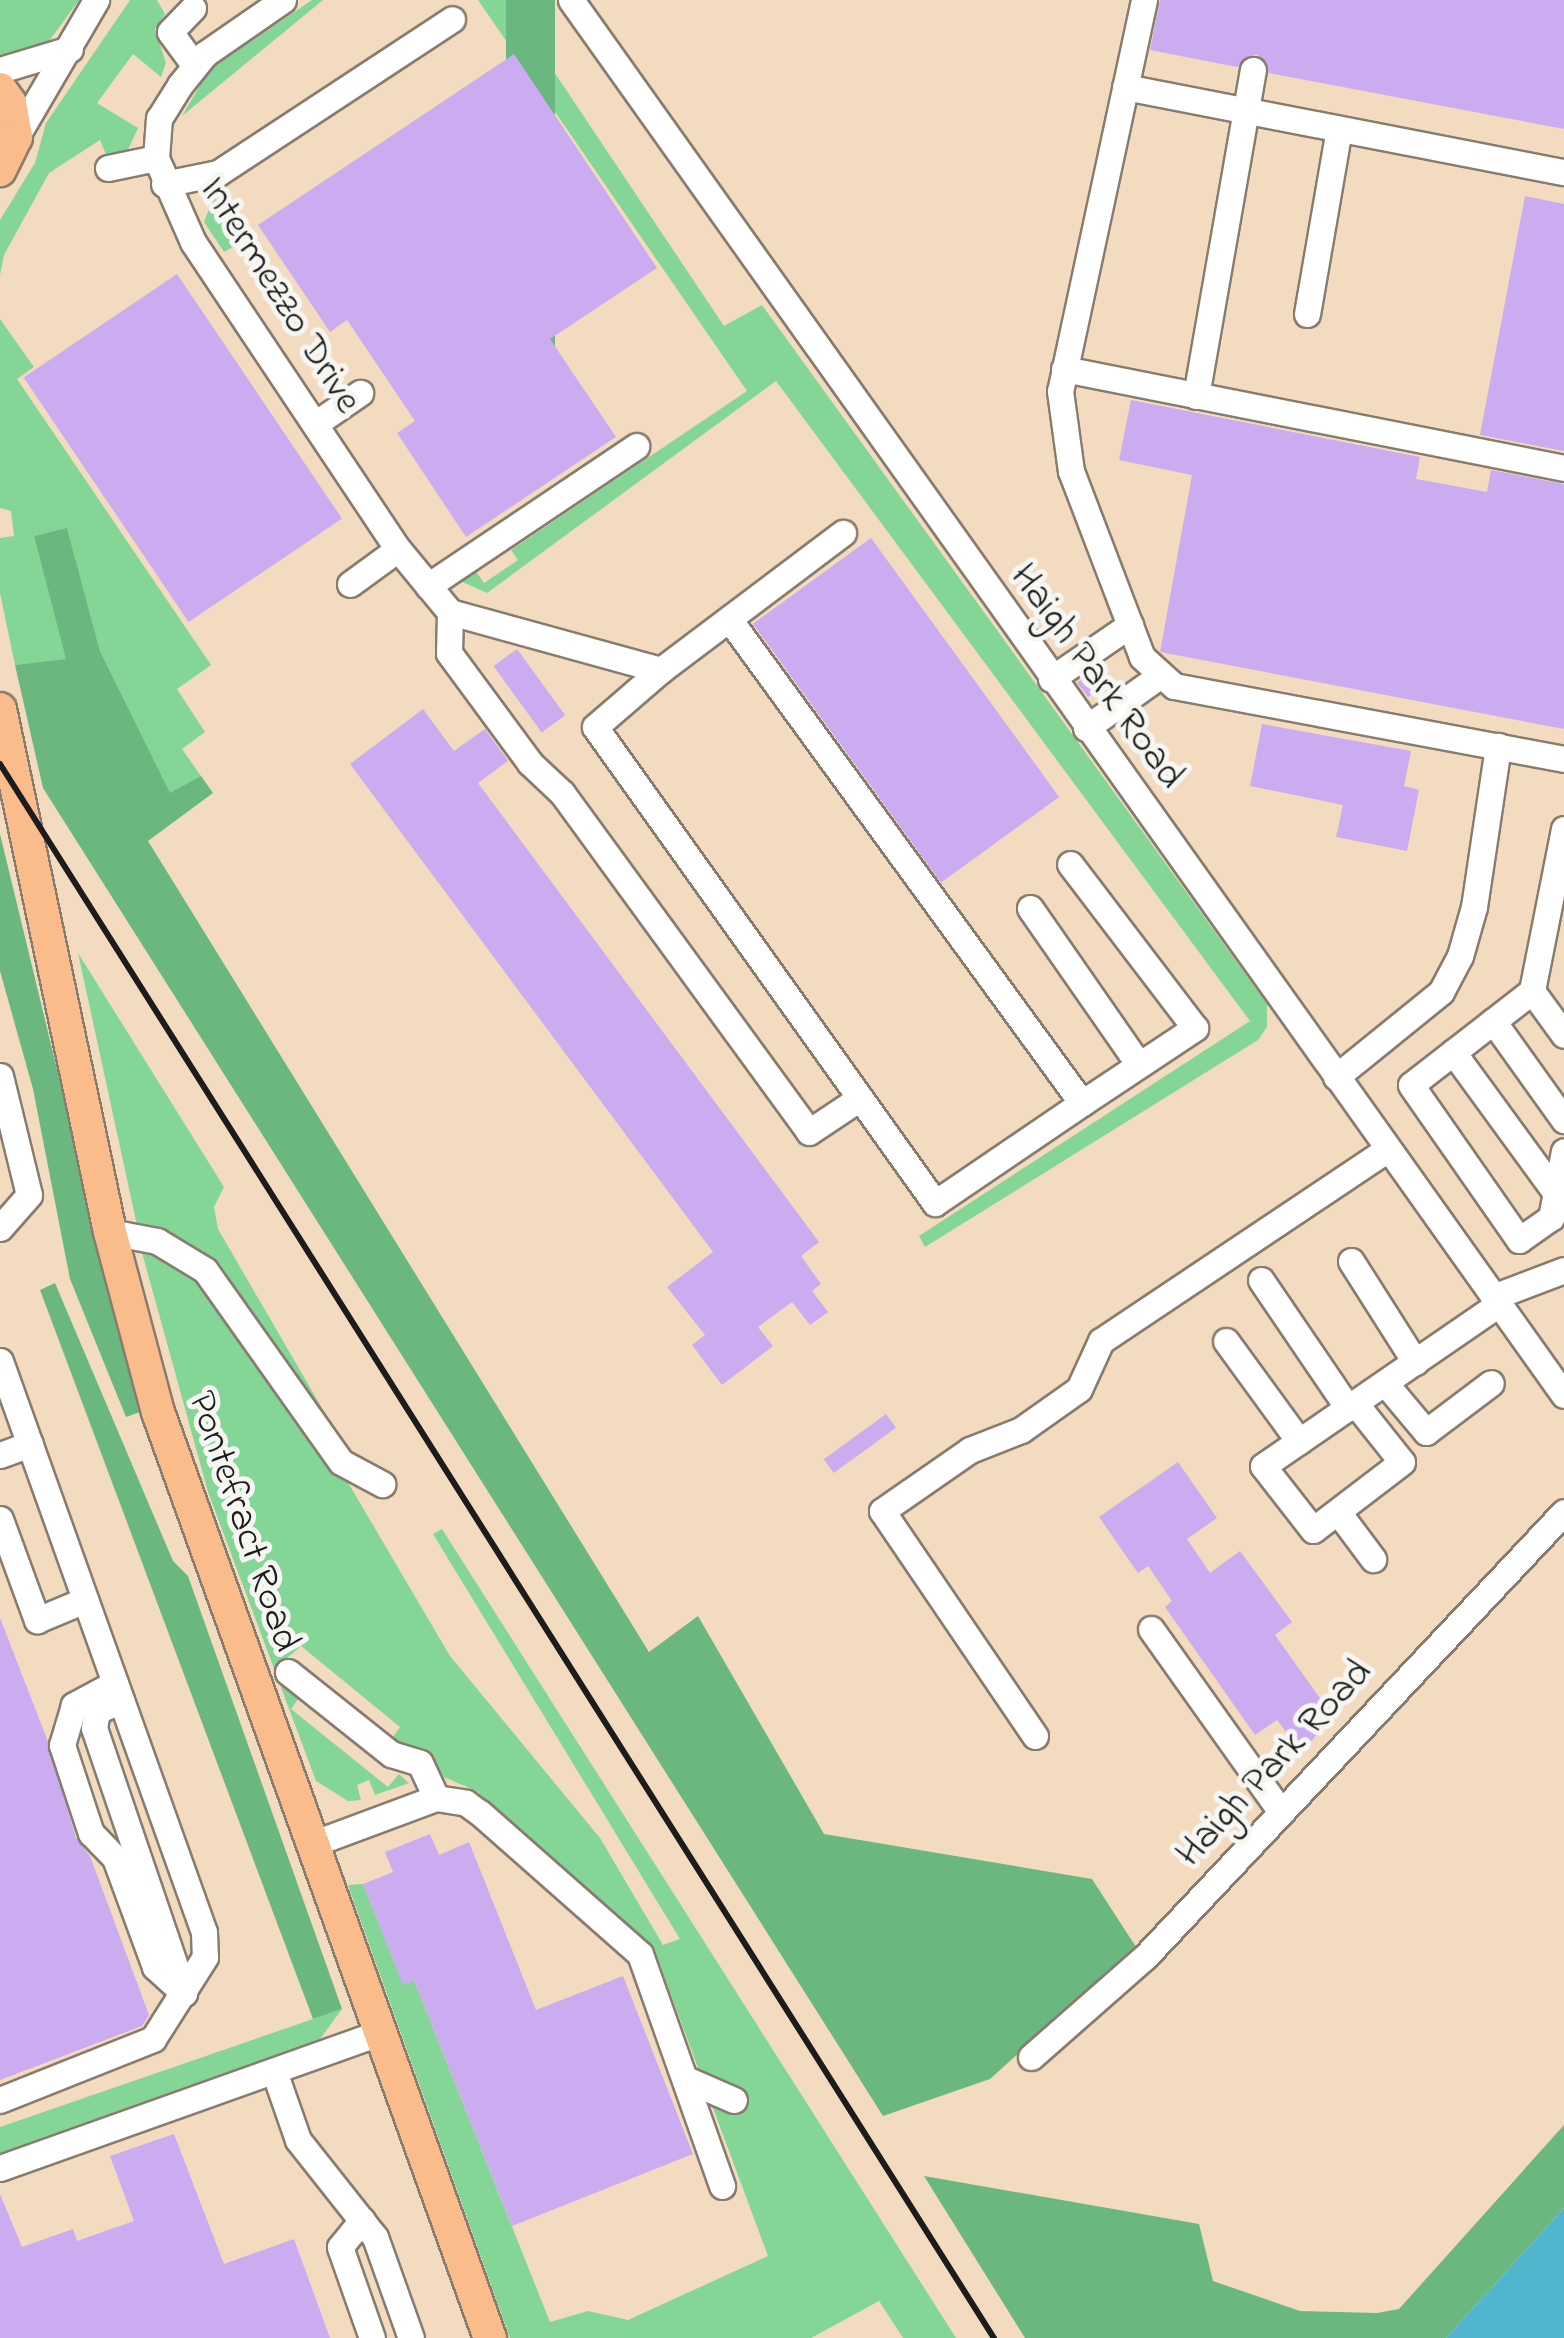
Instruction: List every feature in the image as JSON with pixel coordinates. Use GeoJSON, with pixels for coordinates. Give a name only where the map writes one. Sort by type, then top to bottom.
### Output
{"type":"FeatureCollection","features":[{"type":"Feature","properties":{"kind":"main road"},"geometry":{"type":"LineString","coordinates":[[0,89],[16,120],[7,160]]}},
{"type":"Feature","properties":{"kind":"main road","name":"Pontefract Road"},"geometry":{"type":"LineString","coordinates":[[0,708],[110,1232],[204,1553],[490,2338]]}},
{"type":"Feature","properties":{"kind":"street"},"geometry":{"type":"LineString","coordinates":[[7,160],[96,0]]}},
{"type":"Feature","properties":{"kind":"street","name":"Intermezzo Drive"},"geometry":{"type":"LineString","coordinates":[[282,0],[195,66],[159,118],[156,158],[192,242],[398,549],[450,612]]}},
{"type":"Feature","properties":{"kind":"street","name":"Haigh Park Road"},"geometry":{"type":"LineString","coordinates":[[571,0],[1051,680],[1564,1395]]}},
{"type":"Feature","properties":{"kind":"street"},"geometry":{"type":"LineString","coordinates":[[1144,0],[1064,370],[1060,430],[1130,625],[1158,677],[1174,686],[1564,759]]}},
{"type":"Feature","properties":{"kind":"street"},"geometry":{"type":"LineString","coordinates":[[193,8],[170,32],[195,66]]}},
{"type":"Feature","properties":{"kind":"street"},"geometry":{"type":"LineString","coordinates":[[164,184],[218,173],[452,18]]}},
{"type":"Feature","properties":{"kind":"street"},"geometry":{"type":"LineString","coordinates":[[0,70],[70,49]]}},
{"type":"Feature","properties":{"kind":"street"},"geometry":{"type":"LineString","coordinates":[[1196,396],[1254,70]]}},
{"type":"Feature","properties":{"kind":"street"},"geometry":{"type":"LineString","coordinates":[[1125,87],[1564,172]]}},
{"type":"Feature","properties":{"kind":"street"},"geometry":{"type":"LineString","coordinates":[[1307,314],[1339,128]]}},
{"type":"Feature","properties":{"kind":"street"},"geometry":{"type":"LineString","coordinates":[[108,168],[156,158]]}},
{"type":"Feature","properties":{"kind":"street"},"geometry":{"type":"LineString","coordinates":[[1064,370],[1564,468]]}},
{"type":"Feature","properties":{"kind":"street"},"geometry":{"type":"LineString","coordinates":[[315,424],[360,393]]}},
{"type":"Feature","properties":{"kind":"street"},"geometry":{"type":"LineString","coordinates":[[428,586],[636,446]]}},
{"type":"Feature","properties":{"kind":"street"},"geometry":{"type":"LineString","coordinates":[[843,532],[594,726],[935,1203],[1195,1028],[1070,864]]}},
{"type":"Feature","properties":{"kind":"street"},"geometry":{"type":"LineString","coordinates":[[350,584],[398,549]]}},
{"type":"Feature","properties":{"kind":"street"},"geometry":{"type":"LineString","coordinates":[[661,670],[450,612],[449,653],[530,763],[562,793],[809,1132],[860,1098]]}},
{"type":"Feature","properties":{"kind":"street"},"geometry":{"type":"LineString","coordinates":[[729,618],[1082,1103]]}},
{"type":"Feature","properties":{"kind":"street"},"geometry":{"type":"LineString","coordinates":[[1051,680],[1130,625]]}},
{"type":"Feature","properties":{"kind":"street"},"geometry":{"type":"LineString","coordinates":[[1086,728],[1158,677]]}},
{"type":"Feature","properties":{"kind":"street"},"geometry":{"type":"LineString","coordinates":[[1336,1077],[1441,992],[1460,956],[1474,907],[1498,746]]}},
{"type":"Feature","properties":{"kind":"street"},"geometry":{"type":"LineString","coordinates":[[1564,829],[1532,991],[1410,1085],[1519,1240],[1557,1210],[1564,1151]]}},
{"type":"Feature","properties":{"kind":"street"},"geometry":{"type":"LineString","coordinates":[[1030,908],[1139,1066]]}},
{"type":"Feature","properties":{"kind":"street"},"geometry":{"type":"LineString","coordinates":[[1532,991],[1564,1035]]}},
{"type":"Feature","properties":{"kind":"street"},"geometry":{"type":"LineString","coordinates":[[1493,1021],[1564,1120]]}},
{"type":"Feature","properties":{"kind":"street"},"geometry":{"type":"LineString","coordinates":[[1453,1052],[1557,1210]]}},
{"type":"Feature","properties":{"kind":"street"},"geometry":{"type":"LineString","coordinates":[[0,1076],[29,1195],[0,1228]]}},
{"type":"Feature","properties":{"kind":"street"},"geometry":{"type":"LineString","coordinates":[[1035,1736],[882,1511],[970,1450],[1020,1430],[1079,1389],[1101,1342],[1388,1149]]}},
{"type":"Feature","properties":{"kind":"street"},"geometry":{"type":"LineString","coordinates":[[110,1232],[157,1242],[205,1270],[340,1462],[382,1484]]}},
{"type":"Feature","properties":{"kind":"street"},"geometry":{"type":"LineString","coordinates":[[1351,1261],[1415,1362]]}},
{"type":"Feature","properties":{"kind":"street"},"geometry":{"type":"LineString","coordinates":[[1262,1280],[1351,1405],[1402,1462],[1314,1530],[1263,1466],[1351,1405],[1384,1382],[1415,1362],[1496,1300],[1564,1270]]}},
{"type":"Feature","properties":{"kind":"street"},"geometry":{"type":"LineString","coordinates":[[1226,1342],[1299,1441]]}},
{"type":"Feature","properties":{"kind":"street"},"geometry":{"type":"LineString","coordinates":[[0,1361],[204,1932],[204,1957],[162,2028],[129,2053],[0,2100]]}},
{"type":"Feature","properties":{"kind":"street"},"geometry":{"type":"LineString","coordinates":[[1384,1382],[1426,1432],[1490,1383]]}},
{"type":"Feature","properties":{"kind":"street"},"geometry":{"type":"LineString","coordinates":[[0,1455],[30,1444]]}},
{"type":"Feature","properties":{"kind":"street"},"geometry":{"type":"LineString","coordinates":[[1338,1512],[1373,1560]]}},
{"type":"Feature","properties":{"kind":"street","name":"Haigh Park Road"},"geometry":{"type":"LineString","coordinates":[[1031,2057],[1145,1957],[1564,1512]]}},
{"type":"Feature","properties":{"kind":"street"},"geometry":{"type":"LineString","coordinates":[[0,1519],[37,1620],[85,1600]]}},
{"type":"Feature","properties":{"kind":"street"},"geometry":{"type":"LineString","coordinates":[[1151,1629],[1282,1812]]}},
{"type":"Feature","properties":{"kind":"street"},"geometry":{"type":"LineString","coordinates":[[288,1672],[391,1754],[420,1763],[436,1798]]}},
{"type":"Feature","properties":{"kind":"street"},"geometry":{"type":"LineString","coordinates":[[118,1691],[74,1705],[62,1745],[91,1833],[115,1858],[156,1967],[184,1993]]}},
{"type":"Feature","properties":{"kind":"street"},"geometry":{"type":"LineString","coordinates":[[118,1691],[97,1711],[94,1728],[184,1993]]}},
{"type":"Feature","properties":{"kind":"street"},"geometry":{"type":"LineString","coordinates":[[312,1844],[436,1798],[466,1802],[480,1812],[640,1954],[688,2080],[722,2186]]}},
{"type":"Feature","properties":{"kind":"street"},"geometry":{"type":"LineString","coordinates":[[0,2168],[380,2033]]}},
{"type":"Feature","properties":{"kind":"street"},"geometry":{"type":"LineString","coordinates":[[274,2071],[298,2140],[375,2236],[412,2338]]}},
{"type":"Feature","properties":{"kind":"street"},"geometry":{"type":"LineString","coordinates":[[688,2080],[734,2100]]}},
{"type":"Feature","properties":{"kind":"street"},"geometry":{"type":"LineString","coordinates":[[362,2220],[340,2248],[372,2338]]}},
{"type":"Feature","properties":{"kind":"green space"},"geometry":{"type":"Polygon","coordinates":[[[0,0],[79,0],[50,40],[27,55],[0,59],[0,0]]]}},
{"type":"Feature","properties":{"kind":"green space"},"geometry":{"type":"Polygon","coordinates":[[[130,0],[157,0],[165,14],[155,29],[166,63],[161,77],[133,54],[97,103],[138,128],[127,152],[107,157],[100,140],[49,173],[4,255],[0,275],[0,220],[35,163],[46,123],[130,0]]]}},
{"type":"Feature","properties":{"kind":"green space"},"geometry":{"type":"Polygon","coordinates":[[[312,0],[323,0],[182,116],[209,70],[312,0]]]}},
{"type":"Feature","properties":{"kind":"green space"},"geometry":{"type":"Polygon","coordinates":[[[478,0],[506,0],[724,326],[762,305],[1267,1004],[1267,1027],[1258,1040],[925,1247],[919,1236],[1250,1021],[776,381],[487,593],[458,580],[475,570],[484,583],[518,560],[511,550],[747,391],[478,0]]]}},
{"type":"Feature","properties":{"kind":"green space"},"geometry":{"type":"Polygon","coordinates":[[[506,0],[555,0],[555,394],[506,394],[506,0]]]}},
{"type":"Feature","properties":{"kind":"green space"},"geometry":{"type":"Polygon","coordinates":[[[214,196],[243,241],[224,252],[204,222],[214,196]]]}},
{"type":"Feature","properties":{"kind":"green space"},"geometry":{"type":"Polygon","coordinates":[[[0,319],[34,367],[17,379],[211,665],[177,689],[205,732],[182,749],[201,776],[170,794],[100,651],[67,529],[34,536],[67,660],[15,665],[0,593],[0,538],[14,536],[11,511],[0,508],[0,319]]]}},
{"type":"Feature","properties":{"kind":"green space"},"geometry":{"type":"Polygon","coordinates":[[[67,528],[100,651],[170,793],[201,776],[213,793],[148,841],[649,1652],[698,1616],[824,1834],[1092,1879],[1136,1947],[990,2079],[883,2116],[43,788],[15,665],[66,659],[34,536],[67,528]]]}},
{"type":"Feature","properties":{"kind":"green space"},"geometry":{"type":"Polygon","coordinates":[[[0,834],[140,1412],[126,1417],[70,1279],[33,1089],[0,971],[0,834]]]}},
{"type":"Feature","properties":{"kind":"green space"},"geometry":{"type":"Polygon","coordinates":[[[78,953],[224,1187],[214,1207],[218,1229],[340,1439],[217,1269],[168,1235],[138,1230],[78,953]]]}},
{"type":"Feature","properties":{"kind":"green space"},"geometry":{"type":"Polygon","coordinates":[[[141,1249],[162,1250],[193,1268],[343,1474],[450,1656],[600,1838],[663,1945],[680,1939],[433,1534],[442,1529],[956,2338],[903,2338],[879,2301],[811,2338],[510,2338],[348,1885],[363,1884],[403,1984],[414,1980],[550,2322],[588,2311],[628,2320],[768,2256],[655,1952],[476,1791],[444,1777],[429,1753],[391,1740],[400,1727],[301,1646],[276,1668],[299,1698],[291,1709],[388,1787],[399,1774],[409,1783],[375,1795],[369,1780],[357,1785],[361,1800],[348,1801],[316,1781],[208,1492],[141,1249]]]}},
{"type":"Feature","properties":{"kind":"green space"},"geometry":{"type":"Polygon","coordinates":[[[55,1283],[173,1561],[188,1576],[342,2009],[313,2019],[40,1290],[55,1283]]]}},
{"type":"Feature","properties":{"kind":"green space"},"geometry":{"type":"Polygon","coordinates":[[[342,2009],[320,2039],[0,2153],[0,2127],[342,2009]]]}},
{"type":"Feature","properties":{"kind":"green space"},"geometry":{"type":"Polygon","coordinates":[[[1564,2125],[1564,2208],[1446,2338],[1025,2338],[924,2176],[1199,2224],[1213,2281],[1300,2311],[1377,2313],[1399,2309],[1564,2125]]]}},
{"type":"Feature","properties":{"kind":"water"},"geometry":{"type":"Polygon","coordinates":[[[1564,2208],[1564,2338],[1446,2338],[1564,2208]]]}},
{"type":"Feature","properties":{"kind":"building"},"geometry":{"type":"Polygon","coordinates":[[[1160,0],[1564,0],[1564,129],[1269,73],[1257,54],[1237,67],[1150,50],[1160,0]]]}},
{"type":"Feature","properties":{"kind":"building"},"geometry":{"type":"Polygon","coordinates":[[[514,54],[657,268],[550,339],[616,437],[466,537],[397,433],[415,421],[347,320],[330,332],[258,225],[514,54]]]}},
{"type":"Feature","properties":{"kind":"building"},"geometry":{"type":"Polygon","coordinates":[[[1525,196],[1564,204],[1564,451],[1480,435],[1525,196]]]}},
{"type":"Feature","properties":{"kind":"building"},"geometry":{"type":"Polygon","coordinates":[[[177,274],[342,519],[189,622],[24,377],[177,274]]]}},
{"type":"Feature","properties":{"kind":"building"},"geometry":{"type":"Polygon","coordinates":[[[1131,400],[1420,457],[1416,479],[1487,492],[1491,470],[1564,484],[1564,729],[1160,652],[1192,475],[1119,460],[1131,400]]]}},
{"type":"Feature","properties":{"kind":"building"},"geometry":{"type":"Polygon","coordinates":[[[871,538],[1059,797],[941,883],[753,624],[871,538]]]}},
{"type":"Feature","properties":{"kind":"building"},"geometry":{"type":"Polygon","coordinates":[[[517,649],[565,715],[542,732],[494,666],[517,649]]]}},
{"type":"Feature","properties":{"kind":"building"},"geometry":{"type":"Polygon","coordinates":[[[1100,665],[1111,679],[1088,697],[1077,683],[1100,665]]]}},
{"type":"Feature","properties":{"kind":"building"},"geometry":{"type":"Polygon","coordinates":[[[423,709],[454,751],[485,729],[508,761],[478,783],[819,1242],[801,1256],[821,1284],[812,1291],[828,1312],[810,1325],[792,1302],[758,1327],[773,1346],[722,1385],[692,1345],[705,1335],[667,1287],[713,1252],[350,764],[423,709]]]}},
{"type":"Feature","properties":{"kind":"building"},"geometry":{"type":"Polygon","coordinates":[[[1262,724],[1411,751],[1404,786],[1419,790],[1407,851],[1336,837],[1343,805],[1250,786],[1262,724]]]}},
{"type":"Feature","properties":{"kind":"building"},"geometry":{"type":"Polygon","coordinates":[[[886,1414],[896,1428],[834,1473],[824,1459],[886,1414]]]}},
{"type":"Feature","properties":{"kind":"building"},"geometry":{"type":"Polygon","coordinates":[[[1178,1462],[1217,1518],[1187,1539],[1210,1573],[1240,1551],[1292,1622],[1275,1635],[1332,1715],[1302,1753],[1277,1720],[1255,1735],[1165,1607],[1172,1601],[1148,1566],[1138,1573],[1099,1517],[1178,1462]]]}},
{"type":"Feature","properties":{"kind":"building"},"geometry":{"type":"Polygon","coordinates":[[[0,1618],[47,1739],[76,1838],[90,1856],[149,2015],[142,2026],[0,2080],[0,1618]]]}},
{"type":"Feature","properties":{"kind":"building"},"geometry":{"type":"Polygon","coordinates":[[[430,1834],[439,1855],[469,1842],[536,2010],[623,1976],[693,2154],[512,2226],[414,1980],[403,1985],[363,1884],[393,1872],[385,1852],[430,1834]]]}},
{"type":"Feature","properties":{"kind":"building"},"geometry":{"type":"Polygon","coordinates":[[[174,2134],[224,2264],[294,2239],[330,2338],[0,2338],[0,2194],[22,2247],[73,2229],[77,2241],[134,2221],[110,2156],[174,2134]]]}},
{"type":"Feature","properties":{"kind":"railway"},"geometry":{"type":"LineString","coordinates":[[0,764],[994,2338]]}}]}
